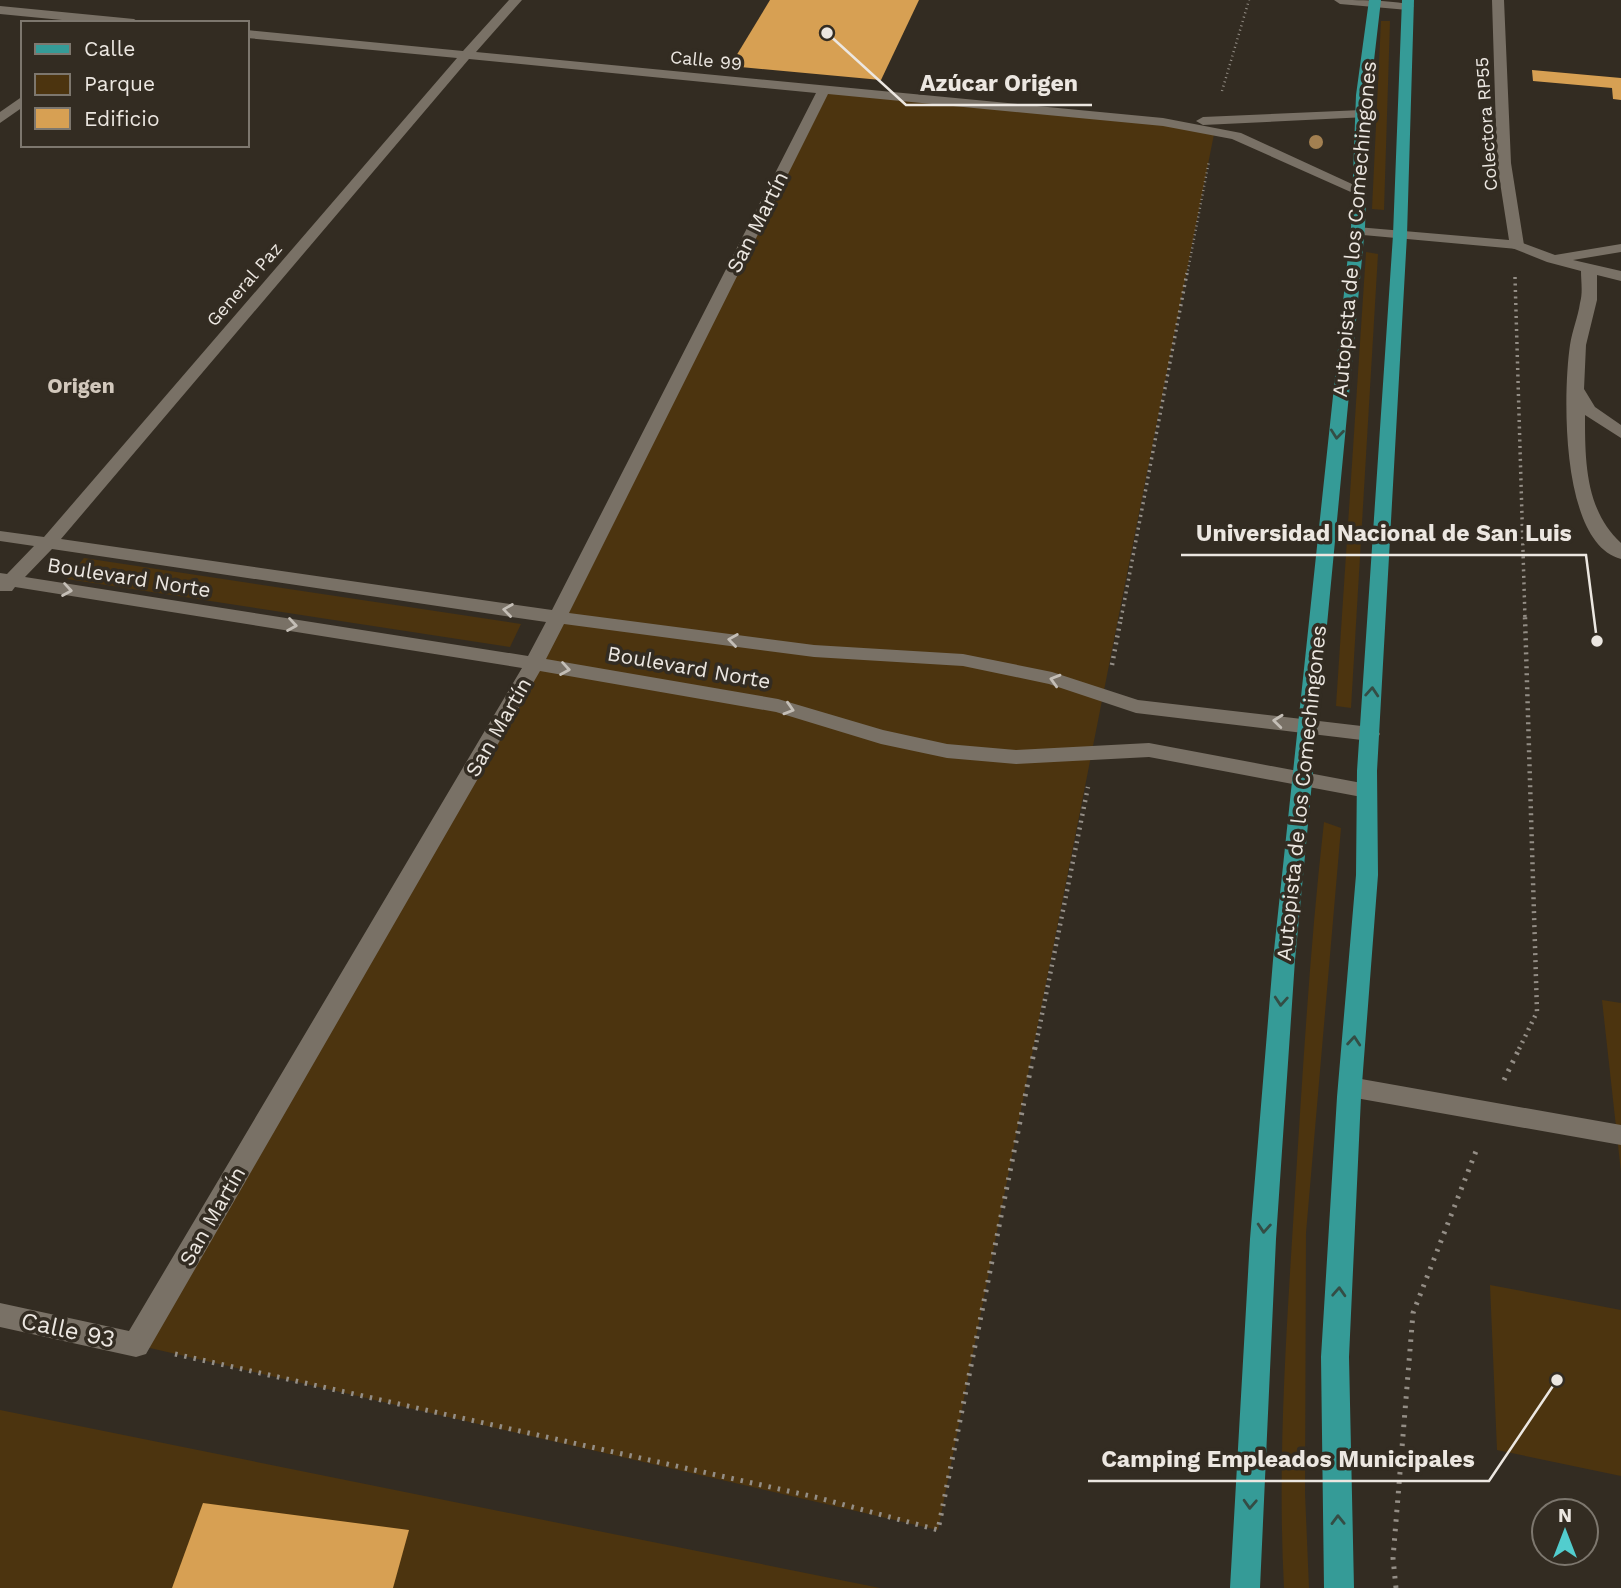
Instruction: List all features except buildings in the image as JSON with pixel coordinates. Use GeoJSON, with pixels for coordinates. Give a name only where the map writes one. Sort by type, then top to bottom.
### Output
{"type":"FeatureCollection","features":[{"type":"Feature","properties":{"kind":"main road","name":"Autopista de los Comechingones"},"geometry":{"type":"LineString","coordinates":[[1245,1588],[1264,1225],[1284,960],[1357,231],[1362,114],[1375,2]]}},
{"type":"Feature","properties":{"kind":"main road","name":"Autopista de los Comechingones"},"geometry":{"type":"LineString","coordinates":[[1339,1588],[1335,1357],[1350,1087],[1367,874],[1367,791],[1400,235],[1408,3]]}},
{"type":"Feature","properties":{"kind":"street","name":"General Paz"},"geometry":{"type":"LineString","coordinates":[[4,584],[48,543],[516,0]]}},
{"type":"Feature","properties":{"kind":"street"},"geometry":{"type":"LineString","coordinates":[[1340,0],[1408,3]]}},
{"type":"Feature","properties":{"kind":"street","name":"Colectora RP55"},"geometry":{"type":"LineString","coordinates":[[1498,0],[1504,163],[1517,245]]}},
{"type":"Feature","properties":{"kind":"street"},"geometry":{"type":"LineString","coordinates":[[0,10],[108,21]]}},
{"type":"Feature","properties":{"kind":"street","name":"Calle 99"},"geometry":{"type":"LineString","coordinates":[[248,34],[1163,122]]}},
{"type":"Feature","properties":{"kind":"street","name":"San Martín"},"geometry":{"type":"LineString","coordinates":[[136,1345],[534,664],[824,89]]}},
{"type":"Feature","properties":{"kind":"street"},"geometry":{"type":"LineString","coordinates":[[0,119],[21,102]]}},
{"type":"Feature","properties":{"kind":"street"},"geometry":{"type":"LineString","coordinates":[[1163,122],[1362,114]]}},
{"type":"Feature","properties":{"kind":"street"},"geometry":{"type":"LineString","coordinates":[[1163,122],[1236,136],[1358,190]]}},
{"type":"Feature","properties":{"kind":"street"},"geometry":{"type":"LineString","coordinates":[[1357,231],[1517,245],[1552,259],[1621,276]]}},
{"type":"Feature","properties":{"kind":"street"},"geometry":{"type":"LineString","coordinates":[[1552,259],[1621,247]]}},
{"type":"Feature","properties":{"kind":"street"},"geometry":{"type":"LineString","coordinates":[[1589,268],[1589,300],[1578,345],[1576,389],[1580,491],[1588,516],[1608,543],[1621,552]]}},
{"type":"Feature","properties":{"kind":"street"},"geometry":{"type":"LineString","coordinates":[[1576,389],[1589,410],[1621,433]]}},
{"type":"Feature","properties":{"kind":"street","name":"Boulevard Norte"},"geometry":{"type":"LineString","coordinates":[[0,536],[556,617],[814,651],[963,660],[1052,678],[1136,706],[1370,734]]}},
{"type":"Feature","properties":{"kind":"street","name":"Boulevard Norte"},"geometry":{"type":"LineString","coordinates":[[4,584],[534,664],[778,706],[881,737],[947,751],[1016,757],[1149,750],[1367,791]]}},
{"type":"Feature","properties":{"kind":"street"},"geometry":{"type":"LineString","coordinates":[[1350,1087],[1621,1135]]}},
{"type":"Feature","properties":{"kind":"street","name":"Calle 93"},"geometry":{"type":"LineString","coordinates":[[0,1315],[136,1345]]}},
{"type":"Feature","properties":{"kind":"path"},"geometry":{"type":"LineString","coordinates":[[1501,1087],[1537,1012],[1514,276],[1517,245]]}},
{"type":"Feature","properties":{"kind":"path"},"geometry":{"type":"LineString","coordinates":[[1396,1588],[1393,1558],[1413,1314],[1481,1138]]}},
{"type":"Feature","properties":{"kind":"path"},"geometry":{"type":"LineString","coordinates":[[136,1345],[815,1496],[938,1530]]}},
{"type":"Feature","properties":{"kind":"green space"},"geometry":{"type":"Polygon","coordinates":[[[1381,21],[1390,21],[1384,210],[1372,209],[1381,21]]]}},
{"type":"Feature","properties":{"kind":"green space"},"geometry":{"type":"Polygon","coordinates":[[[824,89],[1215,129],[938,1530],[137,1345],[534,664],[824,89]]]}},
{"type":"Feature","properties":{"kind":"green space"},"geometry":{"type":"Polygon","coordinates":[[[1366,252],[1378,254],[1351,708],[1336,706],[1366,252]]]}},
{"type":"Feature","properties":{"kind":"green space"},"geometry":{"type":"Polygon","coordinates":[[[84,558],[521,624],[510,647],[67,579],[84,558]]]}},
{"type":"Feature","properties":{"kind":"green space"},"geometry":{"type":"Polygon","coordinates":[[[1324,822],[1341,828],[1306,1233],[1305,1493],[1309,1588],[1284,1588],[1282,1439],[1286,1340],[1307,1007],[1324,822]]]}},
{"type":"Feature","properties":{"kind":"green space"},"geometry":{"type":"Polygon","coordinates":[[[1602,1000],[1621,1003],[1621,1172],[1602,1000]]]}},
{"type":"Feature","properties":{"kind":"green space"},"geometry":{"type":"Polygon","coordinates":[[[1490,1285],[1621,1310],[1621,1476],[1497,1450],[1490,1285]]]}},
{"type":"Feature","properties":{"kind":"green space"},"geometry":{"type":"Polygon","coordinates":[[[0,1410],[880,1588],[0,1588],[0,1410]]]}},
{"type":"Feature","properties":{"kind":"place","name":"Azúcar Origen"},"geometry":{"type":"Point","coordinates":[827,33]}},
{"type":"Feature","properties":{"kind":"place","name":"Universidad Nacional de San Luis"},"geometry":{"type":"Point","coordinates":[1597,641]}},
{"type":"Feature","properties":{"kind":"place","name":"Camping Empleados Municipales"},"geometry":{"type":"Point","coordinates":[1557,1380]}},
{"type":"Feature","properties":{"kind":"district","name":"Origen"},"geometry":{"type":"Point","coordinates":[81,385]}}]}
